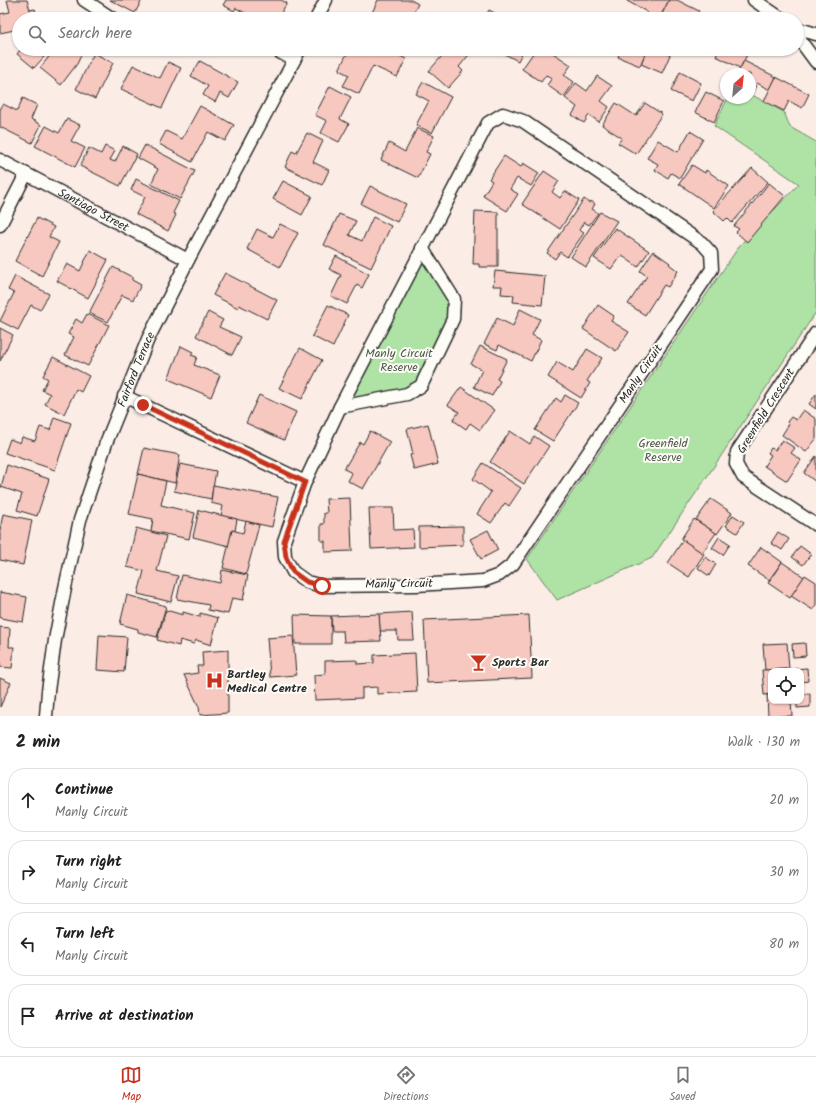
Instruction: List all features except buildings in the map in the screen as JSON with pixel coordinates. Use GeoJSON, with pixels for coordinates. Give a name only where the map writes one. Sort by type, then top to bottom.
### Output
{"type":"FeatureCollection","features":[{"type":"Feature","properties":{"kind":"street"},"geometry":{"type":"LineString","coordinates":[[84,0],[102,12]]}},
{"type":"Feature","properties":{"kind":"street"},"geometry":{"type":"LineString","coordinates":[[320,12],[326,0]]}},
{"type":"Feature","properties":{"kind":"street"},"geometry":{"type":"LineString","coordinates":[[754,0],[772,12]]}},
{"type":"Feature","properties":{"kind":"street"},"geometry":{"type":"LineString","coordinates":[[804,31],[816,34]]}},
{"type":"Feature","properties":{"kind":"street"},"geometry":{"type":"LineString","coordinates":[[804,45],[816,62]]}},
{"type":"Feature","properties":{"kind":"street","name":"Fairford Terrace"},"geometry":{"type":"LineString","coordinates":[[46,716],[55,640],[80,520],[106,443],[148,339],[296,56]]}},
{"type":"Feature","properties":{"kind":"street","name":"Manly Circuit"},"geometry":{"type":"LineString","coordinates":[[503,114],[523,121],[702,243],[711,253],[712,269],[513,564],[499,575],[483,581],[416,585],[322,586],[307,582],[293,572],[286,557],[284,541],[305,482],[340,408],[488,123],[503,114]]}},
{"type":"Feature","properties":{"kind":"street","name":"Santiago Street"},"geometry":{"type":"LineString","coordinates":[[0,160],[188,260]]}},
{"type":"Feature","properties":{"kind":"street"},"geometry":{"type":"LineString","coordinates":[[0,225],[26,174]]}},
{"type":"Feature","properties":{"kind":"street"},"geometry":{"type":"LineString","coordinates":[[340,408],[407,394],[421,386],[453,319],[454,299],[422,248]]}},
{"type":"Feature","properties":{"kind":"street","name":"Greenfield Crescent"},"geometry":{"type":"LineString","coordinates":[[816,333],[737,452],[736,464],[743,477],[816,525]]}},
{"type":"Feature","properties":{"kind":"street"},"geometry":{"type":"LineString","coordinates":[[124,396],[305,482]]}},
{"type":"Feature","properties":{"kind":"green space","name":"Greenfield Reserve"},"geometry":{"type":"Polygon","coordinates":[[[756,97],[784,112],[790,127],[816,142],[816,312],[652,558],[557,600],[527,559],[740,245],[799,184],[714,126],[725,104],[756,104],[756,97]]]}},
{"type":"Feature","properties":{"kind":"green space","name":"Manly Circuit Reserve"},"geometry":{"type":"Polygon","coordinates":[[[422,248],[454,299],[453,319],[421,386],[340,407],[422,248]]]}},
{"type":"Feature","properties":{"kind":"place","name":"Sports Bar"},"geometry":{"type":"Point","coordinates":[479,662]}},
{"type":"Feature","properties":{"kind":"place","name":"Bartley Medical Centre"},"geometry":{"type":"Point","coordinates":[214,681]}},
{"type":"Feature","properties":{"kind":"route"},"geometry":{"type":"LineString","coordinates":[[143,405],[305,482],[284,541],[286,557],[293,572],[307,582],[322,586]]}}]}
